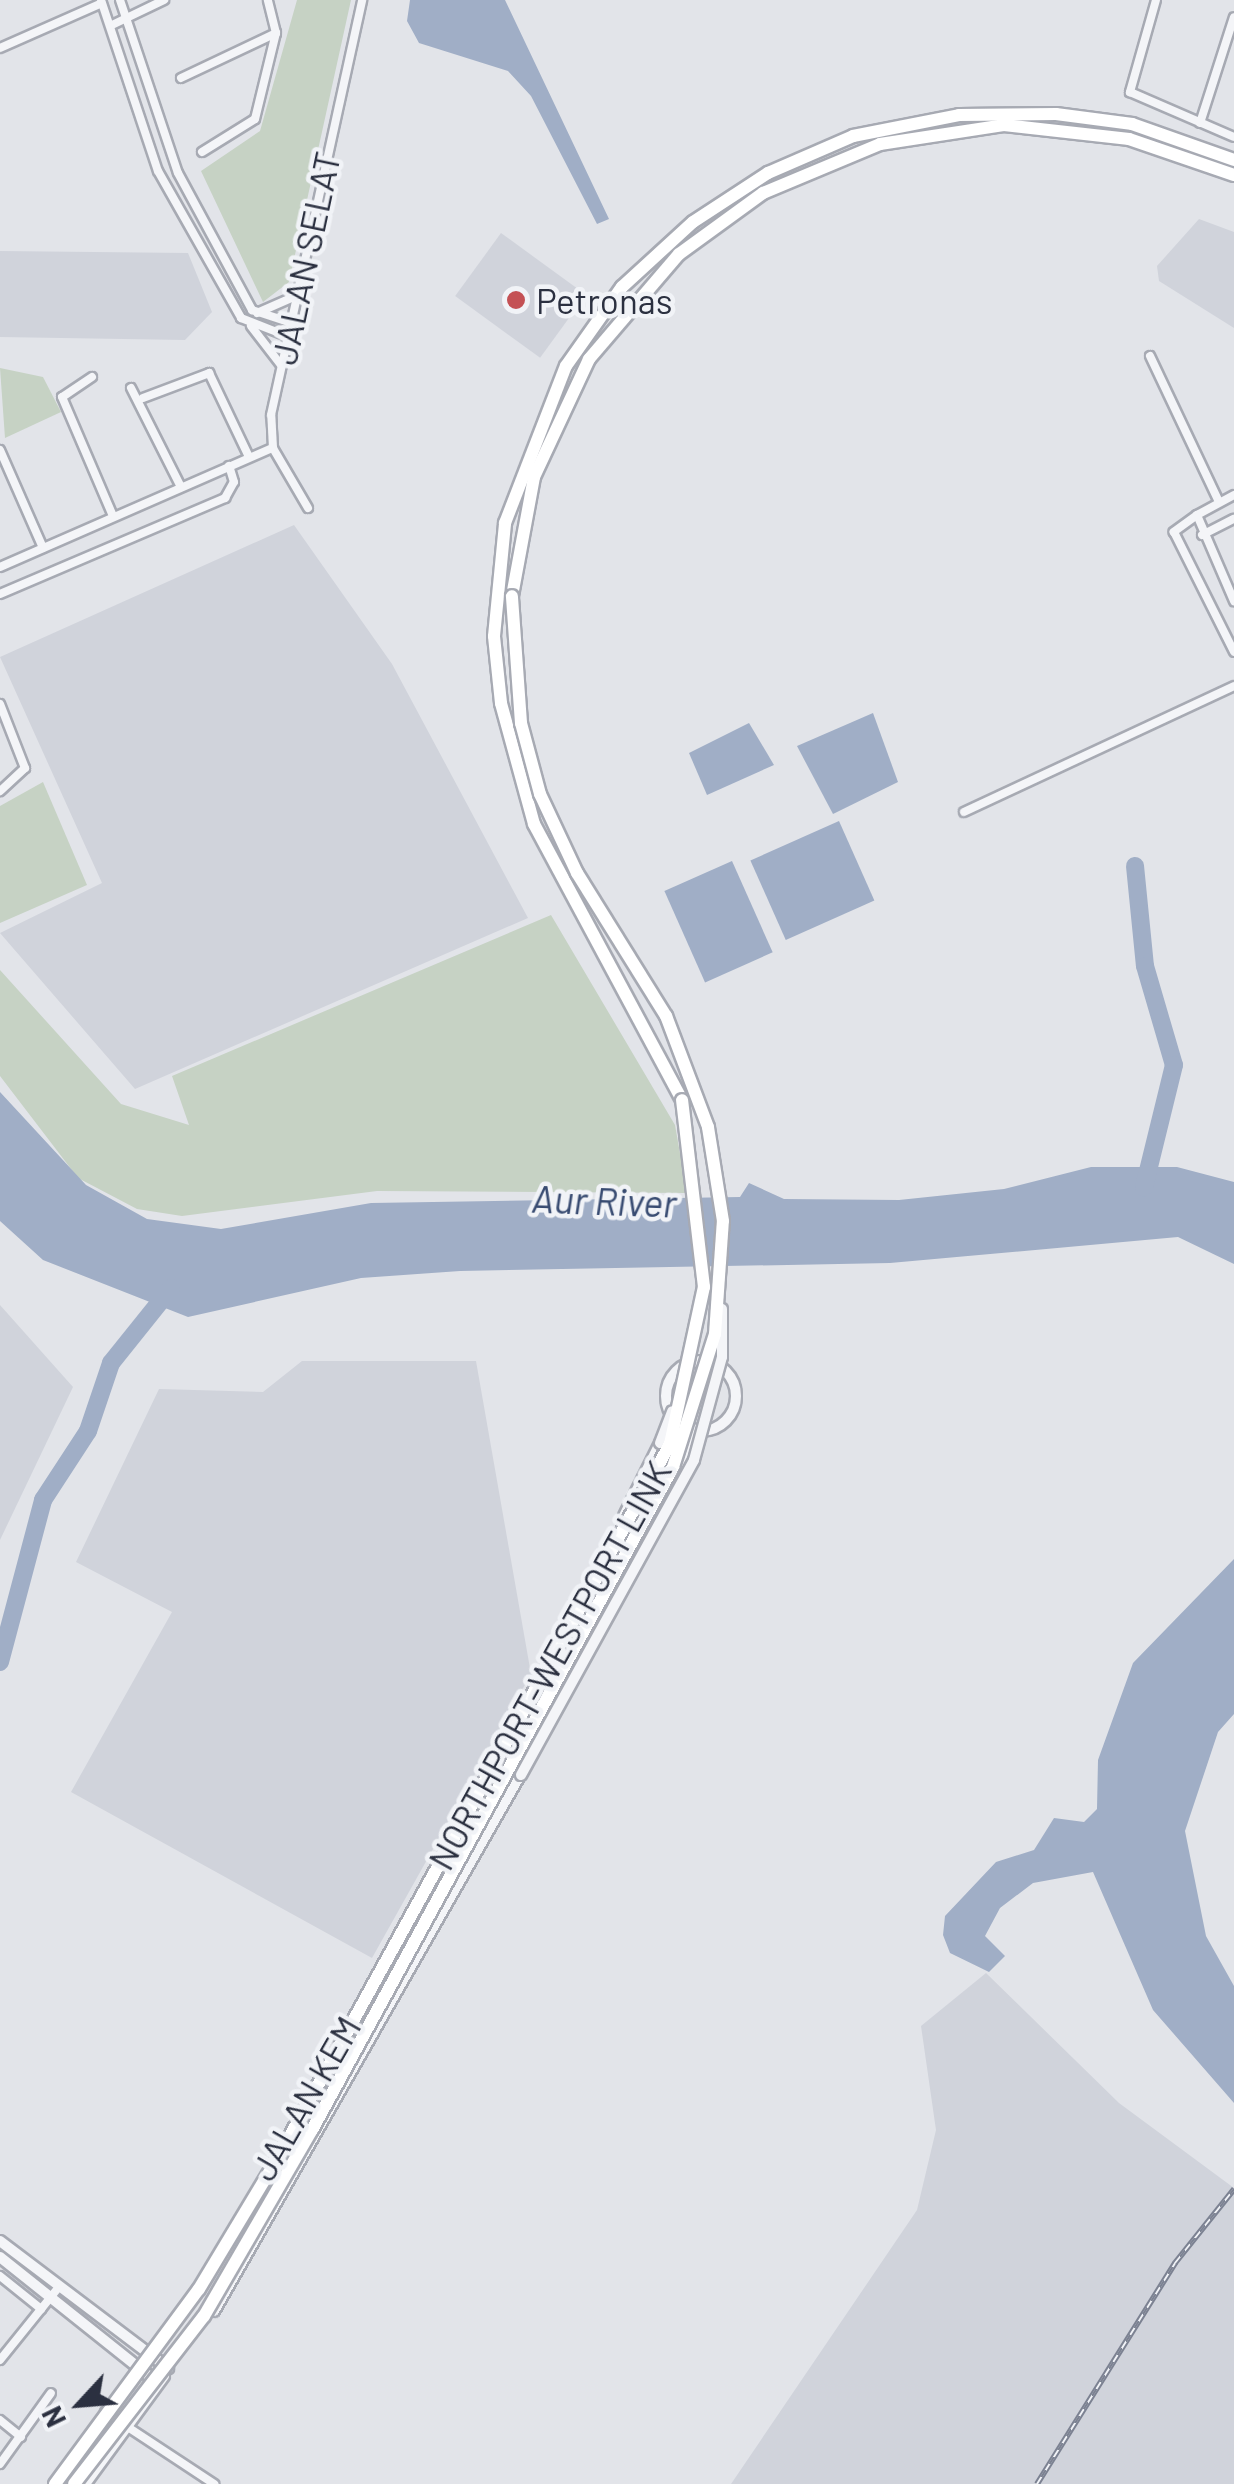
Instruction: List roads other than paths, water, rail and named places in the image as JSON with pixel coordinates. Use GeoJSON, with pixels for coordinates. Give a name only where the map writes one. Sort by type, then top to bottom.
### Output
{"type":"FeatureCollection","features":[{"type":"Feature","properties":{"kind":"main road","name":"NORTHPORT-WESTPORT LINK"},"geometry":{"type":"LineString","coordinates":[[52,2484],[199,2289],[280,2156],[608,1567],[670,1444],[704,1287],[696,1158],[682,1100],[522,792],[498,685],[496,594],[524,458],[566,366],[622,287],[737,191],[853,136],[1008,111],[1132,124],[1234,160]]}},
{"type":"Feature","properties":{"kind":"main road","name":"NORTHPORT-WESTPORT LINK"},"geometry":{"type":"LineString","coordinates":[[74,2484],[204,2316],[597,1611],[684,1441],[722,1293],[723,1221],[708,1127],[666,1016],[576,873],[540,794],[520,723],[512,596],[534,478],[589,359],[668,263],[763,192],[880,144],[1004,125],[1129,138],[1234,175]]}},
{"type":"Feature","properties":{"kind":"street"},"geometry":{"type":"LineString","coordinates":[[120,0],[163,144],[257,314],[290,322]]}},
{"type":"Feature","properties":{"kind":"street"},"geometry":{"type":"LineString","coordinates":[[112,25],[164,0]]}},
{"type":"Feature","properties":{"kind":"street"},"geometry":{"type":"LineString","coordinates":[[202,152],[246,130],[276,32],[268,0]]}},
{"type":"Feature","properties":{"kind":"street","name":"JALAN SELAT"},"geometry":{"type":"LineString","coordinates":[[274,448],[281,365],[362,0]]}},
{"type":"Feature","properties":{"kind":"street"},"geometry":{"type":"LineString","coordinates":[[1156,0],[1130,92],[1234,137]]}},
{"type":"Feature","properties":{"kind":"street"},"geometry":{"type":"LineString","coordinates":[[0,48],[101,2],[112,25],[158,171],[251,326],[281,365]]}},
{"type":"Feature","properties":{"kind":"street"},"geometry":{"type":"LineString","coordinates":[[1200,124],[1234,17]]}},
{"type":"Feature","properties":{"kind":"street"},"geometry":{"type":"LineString","coordinates":[[182,78],[276,32]]}},
{"type":"Feature","properties":{"kind":"street"},"geometry":{"type":"LineString","coordinates":[[257,314],[296,296]]}},
{"type":"Feature","properties":{"kind":"street"},"geometry":{"type":"LineString","coordinates":[[251,326],[287,336]]}},
{"type":"Feature","properties":{"kind":"street"},"geometry":{"type":"LineString","coordinates":[[1150,356],[1219,502]]}},
{"type":"Feature","properties":{"kind":"street"},"geometry":{"type":"LineString","coordinates":[[144,398],[209,372],[249,457]]}},
{"type":"Feature","properties":{"kind":"street"},"geometry":{"type":"LineString","coordinates":[[92,378],[62,396],[113,516]]}},
{"type":"Feature","properties":{"kind":"street"},"geometry":{"type":"LineString","coordinates":[[131,388],[144,398],[181,487]]}},
{"type":"Feature","properties":{"kind":"street"},"geometry":{"type":"LineString","coordinates":[[0,568],[274,448],[308,508]]}},
{"type":"Feature","properties":{"kind":"street"},"geometry":{"type":"LineString","coordinates":[[0,450],[44,548]]}},
{"type":"Feature","properties":{"kind":"street"},"geometry":{"type":"LineString","coordinates":[[0,594],[224,498],[229,466]]}},
{"type":"Feature","properties":{"kind":"street"},"geometry":{"type":"LineString","coordinates":[[1234,495],[1174,532],[1234,652]]}},
{"type":"Feature","properties":{"kind":"street"},"geometry":{"type":"LineString","coordinates":[[1197,515],[1234,601]]}},
{"type":"Feature","properties":{"kind":"street"},"geometry":{"type":"LineString","coordinates":[[1202,534],[1234,520]]}},
{"type":"Feature","properties":{"kind":"street"},"geometry":{"type":"LineString","coordinates":[[964,812],[1234,686]]}},
{"type":"Feature","properties":{"kind":"street"},"geometry":{"type":"LineString","coordinates":[[0,704],[26,768],[0,791]]}},
{"type":"Feature","properties":{"kind":"street","name":"JALAN KEM"},"geometry":{"type":"LineString","coordinates":[[532,1694],[660,1443],[704,1287]]}},
{"type":"Feature","properties":{"kind":"street","name":"JALAN KEM"},"geometry":{"type":"LineString","coordinates":[[86,2484],[130,2430],[250,2254],[694,1460],[722,1357],[722,1293]]}},
{"type":"Feature","properties":{"kind":"street"},"geometry":{"type":"LineString","coordinates":[[700,1361],[722,1368],[735,1405],[717,1427],[696,1430],[676,1419],[667,1398],[672,1377],[700,1361]]}},
{"type":"Feature","properties":{"kind":"street","name":"JALAN KEM"},"geometry":{"type":"LineString","coordinates":[[52,2484],[138,2367],[231,2229],[532,1694],[676,1419]]}},
{"type":"Feature","properties":{"kind":"street","name":"JALAN KEM"},"geometry":{"type":"LineString","coordinates":[[521,1774],[696,1430]]}},
{"type":"Feature","properties":{"kind":"street"},"geometry":{"type":"LineString","coordinates":[[0,2241],[168,2369]]}},
{"type":"Feature","properties":{"kind":"street"},"geometry":{"type":"LineString","coordinates":[[0,2257],[159,2383]]}},
{"type":"Feature","properties":{"kind":"street"},"geometry":{"type":"LineString","coordinates":[[0,2276],[41,2309]]}},
{"type":"Feature","properties":{"kind":"street"},"geometry":{"type":"LineString","coordinates":[[0,2360],[60,2287]]}},
{"type":"Feature","properties":{"kind":"street"},"geometry":{"type":"LineString","coordinates":[[0,2464],[50,2393]]}},
{"type":"Feature","properties":{"kind":"street"},"geometry":{"type":"LineString","coordinates":[[105,2412],[214,2484]]}},
{"type":"Feature","properties":{"kind":"street"},"geometry":{"type":"LineString","coordinates":[[0,2420],[21,2437]]}},
{"type":"Feature","properties":{"kind":"water"},"geometry":{"type":"Polygon","coordinates":[[[410,0],[505,0],[609,219],[597,224],[531,96],[508,71],[419,43],[407,21],[410,0]]]}},
{"type":"Feature","properties":{"kind":"water"},"geometry":{"type":"Polygon","coordinates":[[[873,713],[898,782],[833,814],[797,746],[873,713]]]}},
{"type":"Feature","properties":{"kind":"water"},"geometry":{"type":"Polygon","coordinates":[[[749,723],[774,765],[707,795],[689,753],[749,723]]]}},
{"type":"Feature","properties":{"kind":"water"},"geometry":{"type":"Polygon","coordinates":[[[839,821],[874,900],[786,940],[750,860],[839,821]]]}},
{"type":"Feature","properties":{"kind":"water"},"geometry":{"type":"Polygon","coordinates":[[[732,861],[773,952],[705,982],[664,891],[732,861]]]}},
{"type":"Feature","properties":{"kind":"water","name":"Aur River"},"geometry":{"type":"Polygon","coordinates":[[[0,1092],[86,1185],[147,1219],[221,1229],[371,1203],[740,1197],[749,1183],[784,1199],[899,1200],[1004,1189],[1091,1167],[1177,1167],[1234,1182],[1234,1264],[1178,1237],[890,1263],[460,1271],[361,1278],[188,1317],[43,1260],[0,1221],[0,1092]]]}},
{"type":"Feature","properties":{"kind":"water"},"geometry":{"type":"Polygon","coordinates":[[[1234,1559],[1234,1714],[1218,1732],[1185,1831],[1206,1936],[1234,1986],[1234,2103],[1153,2010],[1093,1872],[1033,1883],[1000,1908],[985,1936],[1005,1956],[989,1972],[950,1953],[943,1935],[945,1916],[996,1862],[1034,1850],[1054,1818],[1084,1822],[1097,1809],[1098,1760],[1133,1663],[1234,1559]]]}},
{"type":"Feature","properties":{"kind":"waterway"},"geometry":{"type":"LineString","coordinates":[[1135,866],[1145,966],[1174,1065],[1144,1187]]}},
{"type":"Feature","properties":{"kind":"waterway"},"geometry":{"type":"LineString","coordinates":[[0,1662],[43,1500],[88,1431],[111,1363],[171,1288]]}},
{"type":"Feature","properties":{"kind":"railway"},"geometry":{"type":"LineString","coordinates":[[1037,2484],[1175,2263],[1234,2189]]}},
{"type":"Feature","properties":{"kind":"place","name":"Petronas"},"geometry":{"type":"Point","coordinates":[516,300]}}]}
